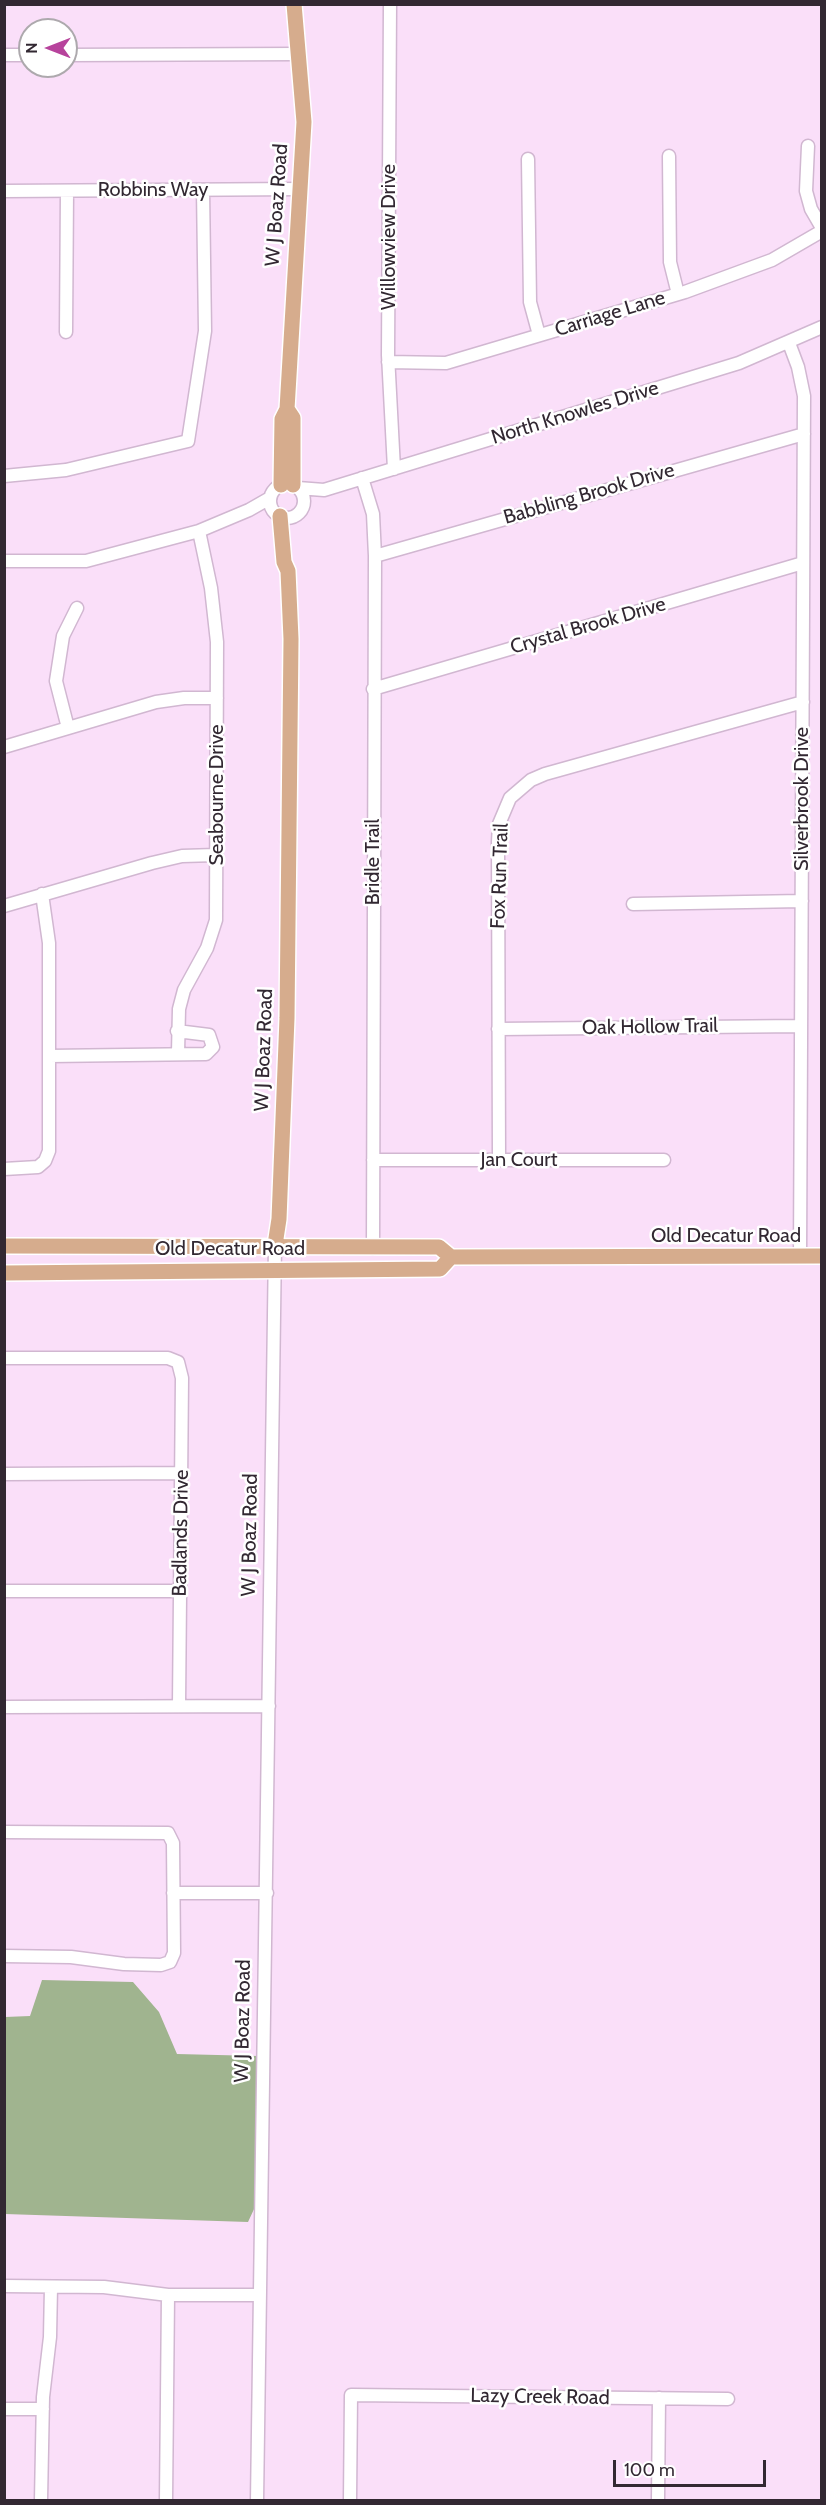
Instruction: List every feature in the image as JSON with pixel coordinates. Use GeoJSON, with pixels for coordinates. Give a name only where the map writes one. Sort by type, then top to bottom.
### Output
{"type":"FeatureCollection","features":[{"type":"Feature","properties":{"kind":"main road","name":"W J Boaz Road"},"geometry":{"type":"LineString","coordinates":[[291,486],[282,418],[286,409],[291,307],[301,189],[303,122],[294,4]]}},
{"type":"Feature","properties":{"kind":"main road","name":"W J Boaz Road"},"geometry":{"type":"LineString","coordinates":[[275,1245],[279,1219],[287,1018],[291,639],[288,571],[295,563],[287,514]]}},
{"type":"Feature","properties":{"kind":"main road","name":"Old Decatur Road"},"geometry":{"type":"LineString","coordinates":[[4,1246],[439,1247],[451,1257],[822,1256]]}},
{"type":"Feature","properties":{"kind":"main road","name":"Old Decatur Road"},"geometry":{"type":"LineString","coordinates":[[4,1273],[440,1269],[451,1257]]}},
{"type":"Feature","properties":{"kind":"street","name":"Willowview Drive"},"geometry":{"type":"LineString","coordinates":[[390,4],[388,362],[393,469]]}},
{"type":"Feature","properties":{"kind":"street"},"geometry":{"type":"LineString","coordinates":[[78,55],[299,54]]}},
{"type":"Feature","properties":{"kind":"street"},"geometry":{"type":"LineString","coordinates":[[808,147],[806,191],[811,209],[822,229]]}},
{"type":"Feature","properties":{"kind":"street"},"geometry":{"type":"LineString","coordinates":[[669,156],[670,262],[678,294]]}},
{"type":"Feature","properties":{"kind":"street"},"geometry":{"type":"LineString","coordinates":[[528,159],[530,302],[539,335]]}},
{"type":"Feature","properties":{"kind":"street","name":"Robbins Way"},"geometry":{"type":"LineString","coordinates":[[4,192],[301,189]]}},
{"type":"Feature","properties":{"kind":"street"},"geometry":{"type":"LineString","coordinates":[[4,476],[66,470],[188,441],[205,331],[203,190]]}},
{"type":"Feature","properties":{"kind":"street"},"geometry":{"type":"LineString","coordinates":[[66,332],[68,191]]}},
{"type":"Feature","properties":{"kind":"street","name":"Carriage Lane"},"geometry":{"type":"LineString","coordinates":[[388,362],[446,363],[678,294],[772,260],[822,229]]}},
{"type":"Feature","properties":{"kind":"street","name":"North Knowles Drive"},"geometry":{"type":"LineString","coordinates":[[287,514],[324,490],[739,363],[822,327]]}},
{"type":"Feature","properties":{"kind":"street","name":"Silverbrook Drive"},"geometry":{"type":"LineString","coordinates":[[789,343],[798,367],[804,396],[800,1257]]}},
{"type":"Feature","properties":{"kind":"street","name":"Babbling Brook Drive"},"geometry":{"type":"LineString","coordinates":[[375,556],[804,434]]}},
{"type":"Feature","properties":{"kind":"street","name":"Bridle Trail"},"geometry":{"type":"LineString","coordinates":[[362,478],[373,514],[375,556],[373,1248]]}},
{"type":"Feature","properties":{"kind":"street"},"geometry":{"type":"LineString","coordinates":[[4,561],[86,561],[199,531],[249,510],[291,486],[303,497],[287,514]]}},
{"type":"Feature","properties":{"kind":"street","name":"North Knowles Drive"},"geometry":{"type":"LineString","coordinates":[[291,486],[324,490]]}},
{"type":"Feature","properties":{"kind":"street"},"geometry":{"type":"LineString","coordinates":[[270,498],[287,514]]}},
{"type":"Feature","properties":{"kind":"street"},"geometry":{"type":"LineString","coordinates":[[249,510],[287,514]]}},
{"type":"Feature","properties":{"kind":"street","name":"Seabourne Drive"},"geometry":{"type":"LineString","coordinates":[[178,1053],[177,1031],[184,990],[207,948],[216,920],[215,617],[199,531]]}},
{"type":"Feature","properties":{"kind":"street","name":"Crystal Brook Drive"},"geometry":{"type":"LineString","coordinates":[[373,689],[803,563]]}},
{"type":"Feature","properties":{"kind":"street"},"geometry":{"type":"LineString","coordinates":[[68,728],[56,681],[63,636],[77,608]]}},
{"type":"Feature","properties":{"kind":"street"},"geometry":{"type":"LineString","coordinates":[[4,747],[172,699],[217,698]]}},
{"type":"Feature","properties":{"kind":"street","name":"Fox Run Trail"},"geometry":{"type":"LineString","coordinates":[[499,1160],[498,842],[499,824],[510,798],[531,780],[545,774],[803,702]]}},
{"type":"Feature","properties":{"kind":"street"},"geometry":{"type":"LineString","coordinates":[[4,906],[175,858],[216,855]]}},
{"type":"Feature","properties":{"kind":"street"},"geometry":{"type":"LineString","coordinates":[[4,1169],[33,1169],[43,1164],[49,1151],[48,930],[42,894]]}},
{"type":"Feature","properties":{"kind":"street"},"geometry":{"type":"LineString","coordinates":[[633,904],[802,901]]}},
{"type":"Feature","properties":{"kind":"street","name":"Oak Hollow Trail"},"geometry":{"type":"LineString","coordinates":[[498,1029],[801,1026]]}},
{"type":"Feature","properties":{"kind":"street"},"geometry":{"type":"LineString","coordinates":[[49,1056],[206,1054],[213,1047],[209,1035],[177,1031]]}},
{"type":"Feature","properties":{"kind":"street","name":"Jan Court"},"geometry":{"type":"LineString","coordinates":[[373,1160],[664,1160]]}},
{"type":"Feature","properties":{"kind":"street","name":"W J Boaz Road"},"geometry":{"type":"LineString","coordinates":[[257,2500],[275,1245]]}},
{"type":"Feature","properties":{"kind":"street","name":"Badlands Drive"},"geometry":{"type":"LineString","coordinates":[[4,1358],[168,1358],[178,1362],[182,1378],[179,1706]]}},
{"type":"Feature","properties":{"kind":"street"},"geometry":{"type":"LineString","coordinates":[[4,1474],[181,1473]]}},
{"type":"Feature","properties":{"kind":"street"},"geometry":{"type":"LineString","coordinates":[[4,1591],[180,1590]]}},
{"type":"Feature","properties":{"kind":"street"},"geometry":{"type":"LineString","coordinates":[[4,1707],[269,1706]]}},
{"type":"Feature","properties":{"kind":"street"},"geometry":{"type":"LineString","coordinates":[[4,1832],[164,1832],[171,1836],[174,1953],[170,1962],[161,1965],[135,1965],[71,1957],[4,1956]]}},
{"type":"Feature","properties":{"kind":"street"},"geometry":{"type":"LineString","coordinates":[[173,1893],[267,1893]]}},
{"type":"Feature","properties":{"kind":"street"},"geometry":{"type":"LineString","coordinates":[[4,2286],[104,2288],[168,2295],[260,2295]]}},
{"type":"Feature","properties":{"kind":"street"},"geometry":{"type":"LineString","coordinates":[[41,2500],[42,2409],[50,2337],[51,2287]]}},
{"type":"Feature","properties":{"kind":"street"},"geometry":{"type":"LineString","coordinates":[[166,2500],[168,2295]]}},
{"type":"Feature","properties":{"kind":"street","name":"Lazy Creek Road"},"geometry":{"type":"LineString","coordinates":[[350,2500],[351,2396],[728,2399]]}},
{"type":"Feature","properties":{"kind":"street"},"geometry":{"type":"LineString","coordinates":[[658,2500],[659,2398]]}},
{"type":"Feature","properties":{"kind":"street"},"geometry":{"type":"LineString","coordinates":[[4,2409],[42,2409]]}},
{"type":"Feature","properties":{"kind":"green space"},"geometry":{"type":"Polygon","coordinates":[[[42,1980],[133,1982],[159,2012],[177,2054],[258,2056],[255,2207],[248,2222],[5,2214],[5,2017],[30,2016],[42,1980]]]}}]}
